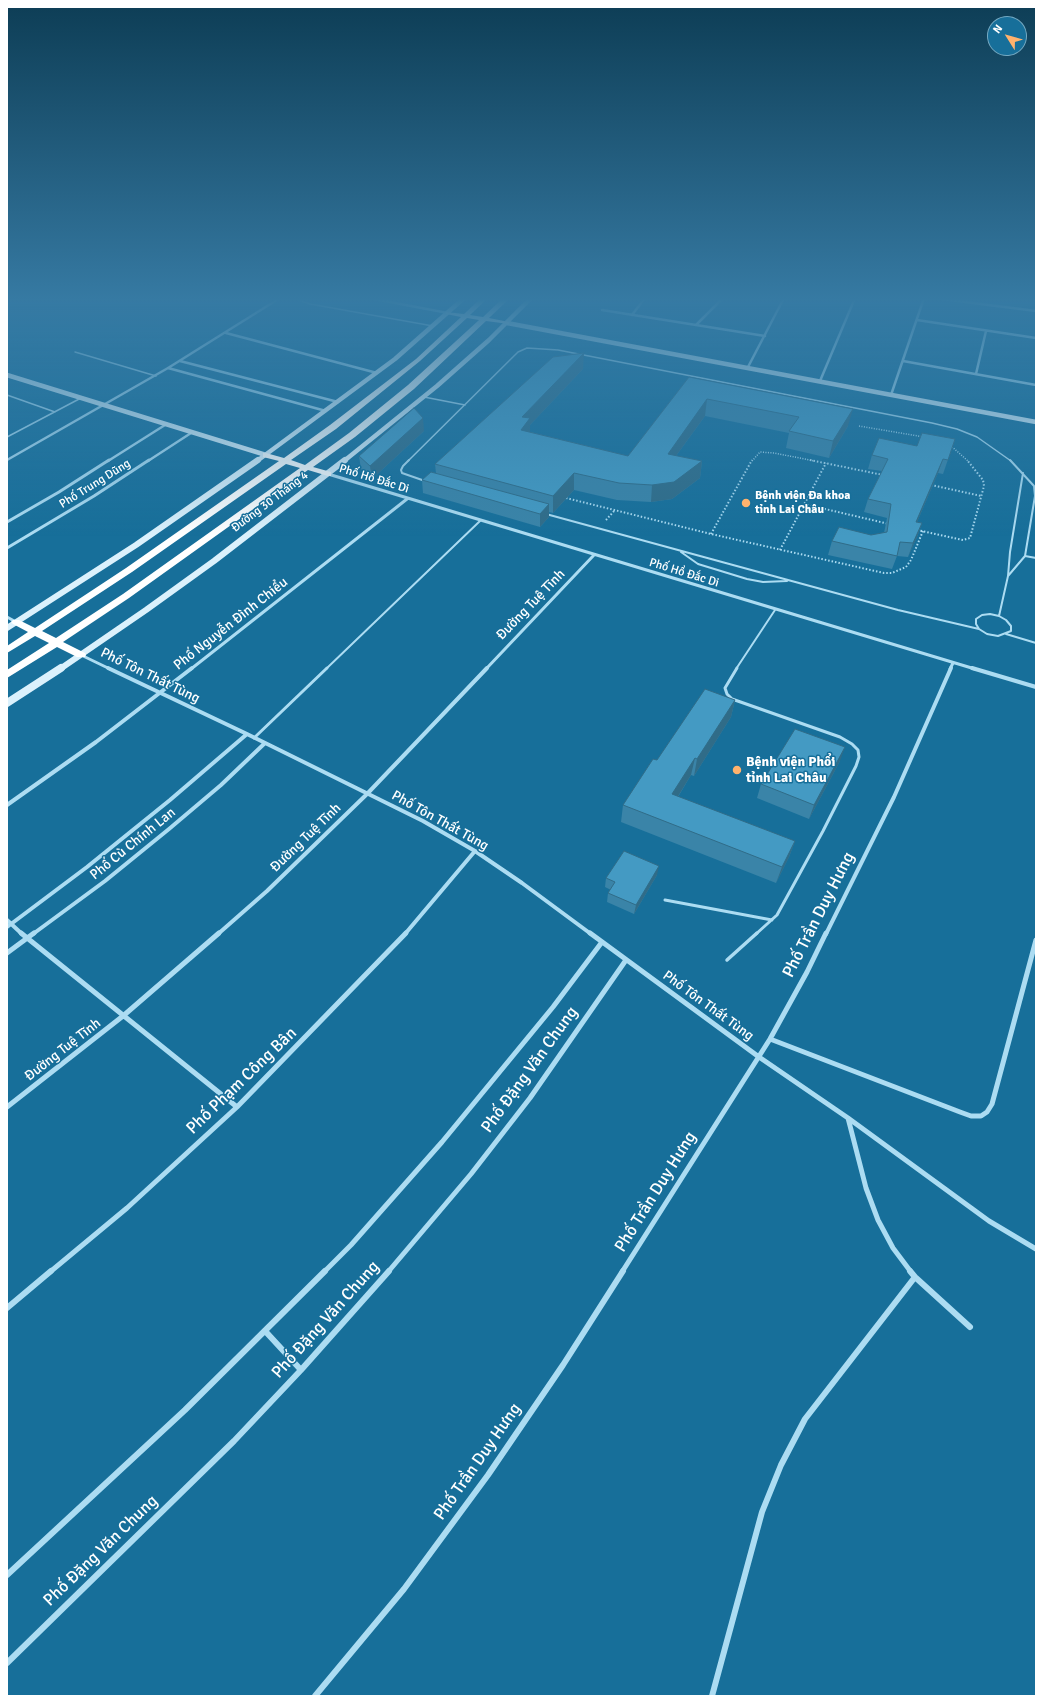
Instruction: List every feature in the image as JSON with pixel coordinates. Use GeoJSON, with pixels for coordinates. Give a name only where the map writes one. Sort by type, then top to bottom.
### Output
{"type":"FeatureCollection","features":[{"type":"Feature","properties":{"kind":"highway","name":"Đường 30 Tháng 4"},"geometry":{"type":"LineString","coordinates":[[7,650],[130,570],[286,461],[396,377]]}},
{"type":"Feature","properties":{"kind":"highway","name":"Đường 30 Tháng 4"},"geometry":{"type":"LineString","coordinates":[[7,675],[126,596],[308,467],[386,409],[421,377]]}},
{"type":"Feature","properties":{"kind":"highway"},"geometry":{"type":"LineString","coordinates":[[266,455],[328,474]]}},
{"type":"Feature","properties":{"kind":"highway"},"geometry":{"type":"LineString","coordinates":[[12,620],[81,655]]}},
{"type":"Feature","properties":{"kind":"street"},"geometry":{"type":"LineString","coordinates":[[12,377],[266,455]]}},
{"type":"Feature","properties":{"kind":"street"},"geometry":{"type":"LineString","coordinates":[[7,460],[153,377]]}},
{"type":"Feature","properties":{"kind":"street"},"geometry":{"type":"LineString","coordinates":[[202,377],[326,412]]}},
{"type":"Feature","properties":{"kind":"street"},"geometry":{"type":"LineString","coordinates":[[243,377],[338,402]]}},
{"type":"Feature","properties":{"kind":"street"},"geometry":{"type":"LineString","coordinates":[[7,628],[12,620],[136,545],[266,455],[372,377]]}},
{"type":"Feature","properties":{"kind":"street","name":"Đường 30 Tháng 4"},"geometry":{"type":"LineString","coordinates":[[7,704],[81,655],[214,561],[328,474],[447,377]]}},
{"type":"Feature","properties":{"kind":"street"},"geometry":{"type":"LineString","coordinates":[[802,377],[1036,422]]}},
{"type":"Feature","properties":{"kind":"street"},"geometry":{"type":"LineString","coordinates":[[892,395],[898,377]]}},
{"type":"Feature","properties":{"kind":"street"},"geometry":{"type":"LineString","coordinates":[[995,377],[1036,385]]}},
{"type":"Feature","properties":{"kind":"street","name":"Phố Trung Dũng"},"geometry":{"type":"LineString","coordinates":[[7,522],[59,492],[165,425]]}},
{"type":"Feature","properties":{"kind":"street","name":"Phố Trung Dũng"},"geometry":{"type":"LineString","coordinates":[[7,548],[94,496],[191,433]]}},
{"type":"Feature","properties":{"kind":"street","name":"Phố Hồ Đắc Di"},"geometry":{"type":"LineString","coordinates":[[328,474],[775,610],[1036,687]]}},
{"type":"Feature","properties":{"kind":"street","name":"Phố Nguyễn Đình Chiểu"},"geometry":{"type":"LineString","coordinates":[[7,805],[96,742],[159,694],[407,498]]}},
{"type":"Feature","properties":{"kind":"street","name":"Đường Tuệ Tĩnh"},"geometry":{"type":"LineString","coordinates":[[7,1108],[123,1016],[267,891],[367,794],[594,555]]}},
{"type":"Feature","properties":{"kind":"street","name":"Phố Tôn Thất Tùng"},"geometry":{"type":"LineString","coordinates":[[81,655],[159,694],[247,734],[423,821],[475,852],[522,884],[759,1056],[848,1118],[989,1221],[1036,1249]]}},
{"type":"Feature","properties":{"kind":"street","name":"Phố Trần Duy Hưng"},"geometry":{"type":"LineString","coordinates":[[315,1696],[404,1589],[488,1475],[563,1365],[770,1039],[807,972],[894,797],[953,663]]}},
{"type":"Feature","properties":{"kind":"street","name":"Phố Cù Chính Lan"},"geometry":{"type":"LineString","coordinates":[[9,926],[87,868],[247,734]]}},
{"type":"Feature","properties":{"kind":"street","name":"Phố Cù Chính Lan"},"geometry":{"type":"LineString","coordinates":[[7,953],[105,881],[169,829],[221,785],[265,743]]}},
{"type":"Feature","properties":{"kind":"street","name":"Phố Phạm Công Bân"},"geometry":{"type":"LineString","coordinates":[[7,1308],[127,1208],[236,1107],[408,931],[475,852]]}},
{"type":"Feature","properties":{"kind":"street"},"geometry":{"type":"LineString","coordinates":[[7,920],[9,926],[28,939],[236,1107]]}},
{"type":"Feature","properties":{"kind":"street"},"geometry":{"type":"LineString","coordinates":[[770,1039],[960,1112],[971,1116],[980,1116],[987,1112],[992,1104],[1036,940]]}},
{"type":"Feature","properties":{"kind":"street","name":"Phố Đặng Văn Chung"},"geometry":{"type":"LineString","coordinates":[[7,1575],[185,1410],[266,1332],[351,1245],[442,1142],[553,1007],[602,942]]}},
{"type":"Feature","properties":{"kind":"street","name":"Phố Đặng Văn Chung"},"geometry":{"type":"LineString","coordinates":[[7,1663],[234,1441],[301,1370],[401,1258],[471,1174],[530,1098],[626,960]]}},
{"type":"Feature","properties":{"kind":"street"},"geometry":{"type":"LineString","coordinates":[[848,1118],[866,1188],[878,1220],[893,1248],[915,1277],[970,1327]]}},
{"type":"Feature","properties":{"kind":"street"},"geometry":{"type":"LineString","coordinates":[[712,1696],[758,1527],[781,1465],[805,1419],[915,1277]]}},
{"type":"Feature","properties":{"kind":"street"},"geometry":{"type":"LineString","coordinates":[[266,1332],[301,1370]]}},
{"type":"Feature","properties":{"kind":"lane"},"geometry":{"type":"LineString","coordinates":[[429,482],[407,476],[402,473],[401,470],[414,454],[493,377]]}},
{"type":"Feature","properties":{"kind":"lane"},"geometry":{"type":"LineString","coordinates":[[702,377],[945,426],[968,433],[987,444],[999,452],[1023,473],[1034,486],[1035,497],[1025,556],[1008,576]]}},
{"type":"Feature","properties":{"kind":"lane"},"geometry":{"type":"LineString","coordinates":[[7,395],[55,412]]}},
{"type":"Feature","properties":{"kind":"lane"},"geometry":{"type":"LineString","coordinates":[[424,397],[465,405]]}},
{"type":"Feature","properties":{"kind":"lane"},"geometry":{"type":"LineString","coordinates":[[7,437],[81,398]]}},
{"type":"Feature","properties":{"kind":"lane"},"geometry":{"type":"LineString","coordinates":[[999,616],[1008,576],[1010,552],[1023,473]]}},
{"type":"Feature","properties":{"kind":"lane"},"geometry":{"type":"LineString","coordinates":[[540,513],[905,612],[979,629],[988,634],[998,636],[1006,634],[1011,631],[1011,626],[1006,620],[999,616],[990,614],[982,615],[976,619],[976,624],[979,629]]}},
{"type":"Feature","properties":{"kind":"lane"},"geometry":{"type":"LineString","coordinates":[[254,738],[481,520]]}},
{"type":"Feature","properties":{"kind":"lane"},"geometry":{"type":"LineString","coordinates":[[680,551],[698,564],[747,579],[763,582],[791,581]]}},
{"type":"Feature","properties":{"kind":"lane"},"geometry":{"type":"LineString","coordinates":[[1025,556],[1036,558]]}},
{"type":"Feature","properties":{"kind":"lane"},"geometry":{"type":"LineString","coordinates":[[727,960],[777,915],[823,831],[856,766],[859,757],[858,750],[852,744],[840,737],[743,704],[732,699],[727,694],[726,688],[729,680],[775,610]]}},
{"type":"Feature","properties":{"kind":"lane"},"geometry":{"type":"LineString","coordinates":[[1006,634],[1036,643]]}},
{"type":"Feature","properties":{"kind":"lane"},"geometry":{"type":"LineString","coordinates":[[664,900],[772,920]]}},
{"type":"Feature","properties":{"kind":"path"},"geometry":{"type":"LineString","coordinates":[[859,426],[929,438]]}},
{"type":"Feature","properties":{"kind":"path"},"geometry":{"type":"LineString","coordinates":[[915,530],[968,540],[970,538],[984,486],[984,480],[980,473],[948,443]]}},
{"type":"Feature","properties":{"kind":"path"},"geometry":{"type":"LineString","coordinates":[[711,534],[754,457],[760,452],[774,452],[888,476]]}},
{"type":"Feature","properties":{"kind":"path"},"geometry":{"type":"LineString","coordinates":[[780,550],[826,463]]}},
{"type":"Feature","properties":{"kind":"path"},"geometry":{"type":"LineString","coordinates":[[927,484],[981,496]]}},
{"type":"Feature","properties":{"kind":"path"},"geometry":{"type":"LineString","coordinates":[[566,498],[711,534],[884,573],[892,573],[906,567],[911,560],[923,531]]}},
{"type":"Feature","properties":{"kind":"path"},"geometry":{"type":"LineString","coordinates":[[804,504],[893,524]]}},
{"type":"Feature","properties":{"kind":"building"},"geometry":{"type":"Polygon","coordinates":[[[530,377],[560,377],[522,417],[530,418],[521,430],[628,456],[689,377],[853,409],[833,441],[789,431],[799,417],[707,399],[668,454],[702,461],[674,482],[652,485],[619,483],[574,473],[553,496],[435,464],[530,377]]]}},
{"type":"Feature","properties":{"kind":"building"},"geometry":{"type":"Polygon","coordinates":[[[414,408],[423,418],[370,466],[359,456],[414,408]]]}},
{"type":"Feature","properties":{"kind":"building"},"geometry":{"type":"Polygon","coordinates":[[[922,433],[955,439],[948,460],[943,459],[916,522],[922,523],[913,543],[900,542],[897,556],[832,541],[839,527],[871,535],[887,532],[891,504],[868,499],[888,459],[872,455],[879,438],[917,446],[922,433]]]}},
{"type":"Feature","properties":{"kind":"building"},"geometry":{"type":"Polygon","coordinates":[[[431,472],[549,504],[540,514],[422,480],[431,472]]]}},
{"type":"Feature","properties":{"kind":"building"},"geometry":{"type":"Polygon","coordinates":[[[705,689],[735,700],[697,759],[695,758],[672,794],[795,841],[782,867],[623,805],[653,759],[657,760],[705,689]]]}},
{"type":"Feature","properties":{"kind":"building"},"geometry":{"type":"Polygon","coordinates":[[[795,729],[845,747],[814,805],[761,784],[795,729]]]}},
{"type":"Feature","properties":{"kind":"building"},"geometry":{"type":"Polygon","coordinates":[[[624,851],[659,866],[636,905],[608,893],[615,882],[606,878],[624,851]]]}},
{"type":"Feature","properties":{"kind":"place","name":"Bệnh viện Đa khoa tỉnh Lai Châu"},"geometry":{"type":"Point","coordinates":[746,503]}},
{"type":"Feature","properties":{"kind":"place","name":"Bệnh viện Phổi tỉnh Lai Châu"},"geometry":{"type":"Point","coordinates":[737,770]}}]}
